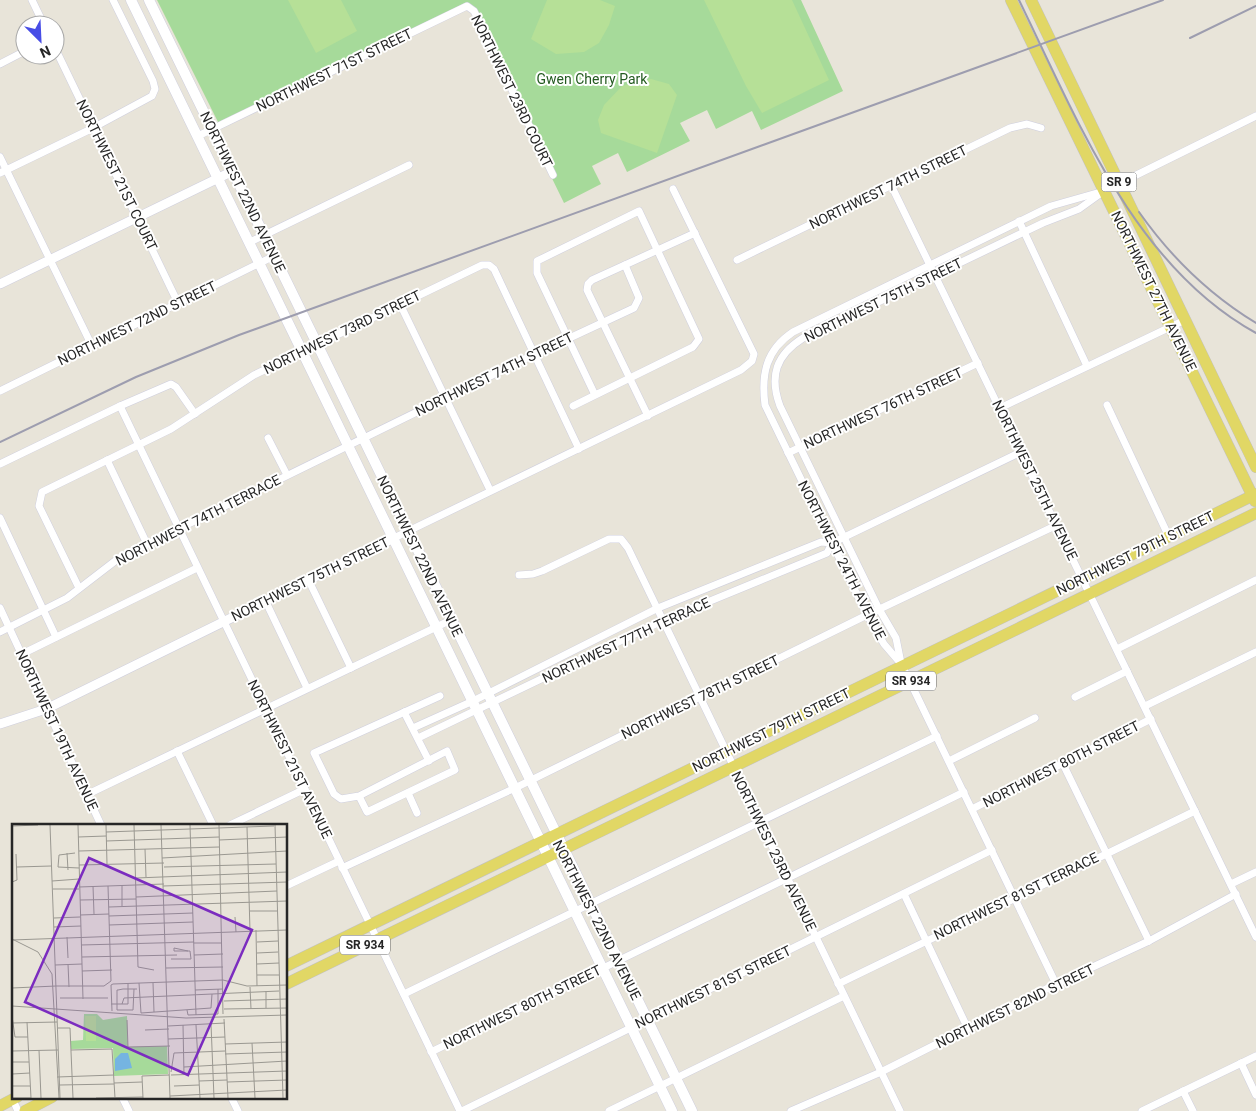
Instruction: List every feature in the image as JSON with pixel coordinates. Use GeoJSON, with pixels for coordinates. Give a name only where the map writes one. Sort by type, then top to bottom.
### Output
{"type":"FeatureCollection","features":[{"type":"Feature","properties":{"kind":"main road","name":"NORTHWEST 22ND AVENUE"},"geometry":{"type":"LineString","coordinates":[[132,0],[672,1111]]}},
{"type":"Feature","properties":{"kind":"main road","name":"NORTHWEST 22ND AVENUE"},"geometry":{"type":"LineString","coordinates":[[149,0],[562,850],[692,1111]]}},
{"type":"Feature","properties":{"kind":"main road","name":"NORTHWEST 27TH AVENUE"},"geometry":{"type":"LineString","coordinates":[[1011,0],[1255,498]]}},
{"type":"Feature","properties":{"kind":"main road","name":"NORTHWEST 27TH AVENUE"},"geometry":{"type":"LineString","coordinates":[[1031,0],[1256,467]]}},
{"type":"Feature","properties":{"kind":"main road"},"geometry":{"type":"LineString","coordinates":[[145,28],[159,20]]}},
{"type":"Feature","properties":{"kind":"main road"},"geometry":{"type":"LineString","coordinates":[[1158,299],[1172,292]]}},
{"type":"Feature","properties":{"kind":"main road"},"geometry":{"type":"LineString","coordinates":[[1215,417],[1229,411]]}},
{"type":"Feature","properties":{"kind":"main road","name":"NORTHWEST 79TH STREET"},"geometry":{"type":"LineString","coordinates":[[288,965],[465,881],[992,622],[1255,498]]}},
{"type":"Feature","properties":{"kind":"main road","name":"NORTHWEST 79TH STREET"},"geometry":{"type":"LineString","coordinates":[[288,983],[1256,513]]}},
{"type":"Feature","properties":{"kind":"main road"},"geometry":{"type":"LineString","coordinates":[[992,622],[999,638]]}},
{"type":"Feature","properties":{"kind":"main road"},"geometry":{"type":"LineString","coordinates":[[813,710],[821,724]]}},
{"type":"Feature","properties":{"kind":"main road"},"geometry":{"type":"LineString","coordinates":[[640,812],[647,797],[673,779]]}},
{"type":"Feature","properties":{"kind":"main road"},"geometry":{"type":"LineString","coordinates":[[465,881],[472,893]]}},
{"type":"Feature","properties":{"kind":"main road"},"geometry":{"type":"LineString","coordinates":[[0,1106],[15,1098]]}},
{"type":"Feature","properties":{"kind":"main road"},"geometry":{"type":"LineString","coordinates":[[24,1111],[50,1098]]}},
{"type":"Feature","properties":{"kind":"street"},"geometry":{"type":"LineString","coordinates":[[32,0],[39,15]]}},
{"type":"Feature","properties":{"kind":"street"},"geometry":{"type":"LineString","coordinates":[[3,171],[147,100],[154,93],[153,81],[114,0]]}},
{"type":"Feature","properties":{"kind":"street","name":"NORTHWEST 71ST STREET"},"geometry":{"type":"LineString","coordinates":[[198,136],[450,14],[467,6],[470,7]]}},
{"type":"Feature","properties":{"kind":"street","name":"NORTHWEST 23RD COURT"},"geometry":{"type":"LineString","coordinates":[[470,7],[474,11],[553,175]]}},
{"type":"Feature","properties":{"kind":"street"},"geometry":{"type":"LineString","coordinates":[[0,64],[15,57]]}},
{"type":"Feature","properties":{"kind":"street","name":"NORTHWEST 21ST COURT"},"geometry":{"type":"LineString","coordinates":[[63,65],[178,303]]}},
{"type":"Feature","properties":{"kind":"street","name":"NORTHWEST 75TH STREET"},"geometry":{"type":"LineString","coordinates":[[776,346],[793,332],[1019,221],[1051,206],[1104,191],[1120,184],[1256,116]]}},
{"type":"Feature","properties":{"kind":"street","name":"NORTHWEST 74TH STREET"},"geometry":{"type":"LineString","coordinates":[[737,260],[1017,126],[1027,124],[1041,128]]}},
{"type":"Feature","properties":{"kind":"street"},"geometry":{"type":"LineString","coordinates":[[0,157],[3,171],[50,259],[92,346]]}},
{"type":"Feature","properties":{"kind":"street"},"geometry":{"type":"LineString","coordinates":[[250,242],[409,165]]}},
{"type":"Feature","properties":{"kind":"street"},"geometry":{"type":"LineString","coordinates":[[0,284],[233,170]]}},
{"type":"Feature","properties":{"kind":"street","name":"NORTHWEST 25TH AVENUE"},"geometry":{"type":"LineString","coordinates":[[891,185],[1256,937]]}},
{"type":"Feature","properties":{"kind":"street"},"geometry":{"type":"LineString","coordinates":[[648,416],[587,290],[588,284],[592,280],[695,232],[673,188]]}},
{"type":"Feature","properties":{"kind":"street","name":"NORTHWEST 75TH STREET"},"geometry":{"type":"LineString","coordinates":[[902,666],[896,638],[879,609],[844,538],[775,392],[776,370],[780,360],[794,344],[838,321],[1024,232],[1079,209],[1104,191]]}},
{"type":"Feature","properties":{"kind":"street"},"geometry":{"type":"LineString","coordinates":[[573,406],[693,347],[699,339],[639,211],[537,261],[537,273],[595,395]]}},
{"type":"Feature","properties":{"kind":"street"},"geometry":{"type":"LineString","coordinates":[[1019,221],[1087,366]]}},
{"type":"Feature","properties":{"kind":"street","name":"NORTHWEST 75TH STREET"},"geometry":{"type":"LineString","coordinates":[[0,724],[46,709],[490,490],[741,370],[752,361],[754,354],[695,232]]}},
{"type":"Feature","properties":{"kind":"street"},"geometry":{"type":"LineString","coordinates":[[977,242],[982,252]]}},
{"type":"Feature","properties":{"kind":"street","name":"NORTHWEST 72ND STREET"},"geometry":{"type":"LineString","coordinates":[[1,389],[274,256]]}},
{"type":"Feature","properties":{"kind":"street","name":"NORTHWEST 73RD STREET"},"geometry":{"type":"LineString","coordinates":[[79,588],[39,506],[42,492],[172,429],[254,375],[482,264],[489,265],[494,269],[533,355]]}},
{"type":"Feature","properties":{"kind":"street","name":"NORTHWEST 74TH STREET"},"geometry":{"type":"LineString","coordinates":[[348,445],[634,308],[639,303],[639,295],[625,265]]}},
{"type":"Feature","properties":{"kind":"street"},"geometry":{"type":"LineString","coordinates":[[879,289],[884,299]]}},
{"type":"Feature","properties":{"kind":"street"},"geometry":{"type":"LineString","coordinates":[[400,304],[490,490]]}},
{"type":"Feature","properties":{"kind":"street"},"geometry":{"type":"LineString","coordinates":[[834,312],[838,321]]}},
{"type":"Feature","properties":{"kind":"street"},"geometry":{"type":"LineString","coordinates":[[1000,408],[1185,320]]}},
{"type":"Feature","properties":{"kind":"street","name":"NORTHWEST 24TH AVENUE"},"geometry":{"type":"LineString","coordinates":[[776,346],[766,364],[763,386],[766,405],[867,615],[884,644],[902,666],[910,681],[1056,984]]}},
{"type":"Feature","properties":{"kind":"street"},"geometry":{"type":"LineString","coordinates":[[533,355],[579,449]]}},
{"type":"Feature","properties":{"kind":"street","name":"NORTHWEST 76TH STREET"},"geometry":{"type":"LineString","coordinates":[[788,453],[978,363]]}},
{"type":"Feature","properties":{"kind":"street"},"geometry":{"type":"LineString","coordinates":[[0,464],[106,412],[171,384],[176,387],[195,414]]}},
{"type":"Feature","properties":{"kind":"street"},"geometry":{"type":"LineString","coordinates":[[1107,405],[1169,537]]}},
{"type":"Feature","properties":{"kind":"street","name":"NORTHWEST 21ST AVENUE"},"geometry":{"type":"LineString","coordinates":[[120,406],[376,940],[461,1111]]}},
{"type":"Feature","properties":{"kind":"street"},"geometry":{"type":"LineString","coordinates":[[268,438],[287,475]]}},
{"type":"Feature","properties":{"kind":"street","name":"NORTHWEST 74TH TERRACE"},"geometry":{"type":"LineString","coordinates":[[0,632],[43,611],[79,588],[119,558],[348,445]]}},
{"type":"Feature","properties":{"kind":"street","name":"NORTHWEST 77TH TERRACE"},"geometry":{"type":"LineString","coordinates":[[418,738],[658,608],[821,542],[832,543],[844,538],[1021,452]]}},
{"type":"Feature","properties":{"kind":"street"},"geometry":{"type":"LineString","coordinates":[[107,460],[147,544]]}},
{"type":"Feature","properties":{"kind":"street"},"geometry":{"type":"LineString","coordinates":[[0,518],[56,637]]}},
{"type":"Feature","properties":{"kind":"street","name":"NORTHWEST 78TH STREET"},"geometry":{"type":"LineString","coordinates":[[288,885],[436,826],[879,609],[1057,525]]}},
{"type":"Feature","properties":{"kind":"street","name":"NORTHWEST 23RD AVENUE"},"geometry":{"type":"LineString","coordinates":[[518,575],[534,574],[609,539],[621,539],[628,548],[664,620],[759,823],[816,936],[900,1111]]}},
{"type":"Feature","properties":{"kind":"street","name":"NORTHWEST 77TH TERRACE"},"geometry":{"type":"LineString","coordinates":[[489,698],[664,620],[827,553],[832,543]]}},
{"type":"Feature","properties":{"kind":"street"},"geometry":{"type":"LineString","coordinates":[[22,654],[197,568]]}},
{"type":"Feature","properties":{"kind":"street"},"geometry":{"type":"LineString","coordinates":[[746,572],[751,584]]}},
{"type":"Feature","properties":{"kind":"street"},"geometry":{"type":"LineString","coordinates":[[308,579],[351,668]]}},
{"type":"Feature","properties":{"kind":"street"},"geometry":{"type":"LineString","coordinates":[[1117,649],[1256,580]]}},
{"type":"Feature","properties":{"kind":"street"},"geometry":{"type":"LineString","coordinates":[[690,595],[695,607]]}},
{"type":"Feature","properties":{"kind":"street"},"geometry":{"type":"LineString","coordinates":[[265,600],[308,688]]}},
{"type":"Feature","properties":{"kind":"street","name":"NORTHWEST 19TH AVENUE"},"geometry":{"type":"LineString","coordinates":[[0,608],[100,824]]}},
{"type":"Feature","properties":{"kind":"street"},"geometry":{"type":"LineString","coordinates":[[86,795],[451,620]]}},
{"type":"Feature","properties":{"kind":"street","name":"NORTHWEST 80TH STREET"},"geometry":{"type":"LineString","coordinates":[[1145,706],[1256,652]]}},
{"type":"Feature","properties":{"kind":"street"},"geometry":{"type":"LineString","coordinates":[[1076,696],[1128,671]]}},
{"type":"Feature","properties":{"kind":"street"},"geometry":{"type":"LineString","coordinates":[[359,796],[367,812],[455,770],[447,751],[359,796],[341,799],[334,794],[314,752],[440,696]]}},
{"type":"Feature","properties":{"kind":"street","name":"NORTHWEST 77TH TERRACE"},"geometry":{"type":"LineString","coordinates":[[413,728],[475,706]]}},
{"type":"Feature","properties":{"kind":"street"},"geometry":{"type":"LineString","coordinates":[[404,712],[429,761]]}},
{"type":"Feature","properties":{"kind":"street"},"geometry":{"type":"LineString","coordinates":[[949,761],[1035,718]]}},
{"type":"Feature","properties":{"kind":"street","name":"NORTHWEST 80TH STREET"},"geometry":{"type":"LineString","coordinates":[[972,809],[1151,720]]}},
{"type":"Feature","properties":{"kind":"street"},"geometry":{"type":"LineString","coordinates":[[404,994],[937,736]]}},
{"type":"Feature","properties":{"kind":"street"},"geometry":{"type":"LineString","coordinates":[[177,751],[213,824]]}},
{"type":"Feature","properties":{"kind":"street"},"geometry":{"type":"LineString","coordinates":[[1063,764],[1104,853],[1121,882],[1149,941]]}},
{"type":"Feature","properties":{"kind":"street"},"geometry":{"type":"LineString","coordinates":[[232,824],[305,789]]}},
{"type":"Feature","properties":{"kind":"street","name":"NORTHWEST 80TH STREET"},"geometry":{"type":"LineString","coordinates":[[431,1052],[964,792]]}},
{"type":"Feature","properties":{"kind":"street"},"geometry":{"type":"LineString","coordinates":[[408,793],[417,814]]}},
{"type":"Feature","properties":{"kind":"street","name":"NORTHWEST 81ST TERRACE"},"geometry":{"type":"LineString","coordinates":[[838,984],[1104,853],[1195,811]]}},
{"type":"Feature","properties":{"kind":"street","name":"NORTHWEST 81ST STREET"},"geometry":{"type":"LineString","coordinates":[[461,1111],[992,850]]}},
{"type":"Feature","properties":{"kind":"street"},"geometry":{"type":"LineString","coordinates":[[1231,884],[1256,872]]}},
{"type":"Feature","properties":{"kind":"street"},"geometry":{"type":"LineString","coordinates":[[904,894],[968,1029]]}},
{"type":"Feature","properties":{"kind":"street","name":"NORTHWEST 82ND STREET"},"geometry":{"type":"LineString","coordinates":[[791,1111],[881,1072],[1056,984],[1149,941],[1236,894]]}},
{"type":"Feature","properties":{"kind":"street"},"geometry":{"type":"LineString","coordinates":[[609,1111],[844,996]]}},
{"type":"Feature","properties":{"kind":"street"},"geometry":{"type":"LineString","coordinates":[[1142,1111],[1256,1056]]}},
{"type":"Feature","properties":{"kind":"street"},"geometry":{"type":"LineString","coordinates":[[1241,1063],[1256,1094]]}},
{"type":"Feature","properties":{"kind":"street"},"geometry":{"type":"LineString","coordinates":[[1183,1091],[1193,1111]]}},
{"type":"Feature","properties":{"kind":"street"},"geometry":{"type":"LineString","coordinates":[[15,1098],[18,1111]]}},
{"type":"Feature","properties":{"kind":"street"},"geometry":{"type":"LineString","coordinates":[[122,1098],[129,1111]]}},
{"type":"Feature","properties":{"kind":"street"},"geometry":{"type":"LineString","coordinates":[[232,1098],[238,1111]]}},
{"type":"Feature","properties":{"kind":"green space","name":"Gwen Cherry Park"},"geometry":{"type":"Polygon","coordinates":[[[157,0],[801,0],[843,91],[761,130],[752,111],[716,129],[707,110],[680,123],[690,141],[627,172],[618,153],[592,166],[601,184],[564,203],[467,4],[220,126],[157,0]]]}},
{"type":"Feature","properties":{"kind":"green space"},"geometry":{"type":"Polygon","coordinates":[[[288,0],[341,0],[357,31],[316,53],[288,0]]]}},
{"type":"Feature","properties":{"kind":"green space"},"geometry":{"type":"Polygon","coordinates":[[[547,0],[600,0],[615,6],[609,25],[599,43],[584,52],[556,54],[531,39],[547,0]]]}},
{"type":"Feature","properties":{"kind":"green space"},"geometry":{"type":"Polygon","coordinates":[[[704,0],[792,0],[829,80],[762,113],[746,86],[704,0]]]}},
{"type":"Feature","properties":{"kind":"green space"},"geometry":{"type":"Polygon","coordinates":[[[651,79],[669,84],[677,95],[657,153],[601,133],[598,120],[604,105],[622,86],[651,79]]]}},
{"type":"Feature","properties":{"kind":"railway"},"geometry":{"type":"LineString","coordinates":[[1019,0],[1087,140],[1143,230],[1176,269],[1213,304],[1256,333]]}},
{"type":"Feature","properties":{"kind":"railway"},"geometry":{"type":"LineString","coordinates":[[0,442],[136,377],[239,335],[1163,0]]}},
{"type":"Feature","properties":{"kind":"railway"},"geometry":{"type":"LineString","coordinates":[[1190,38],[1256,6]]}},
{"type":"Feature","properties":{"kind":"railway"},"geometry":{"type":"LineString","coordinates":[[1139,212],[1164,244],[1192,274],[1223,300],[1256,323]]}}]}
